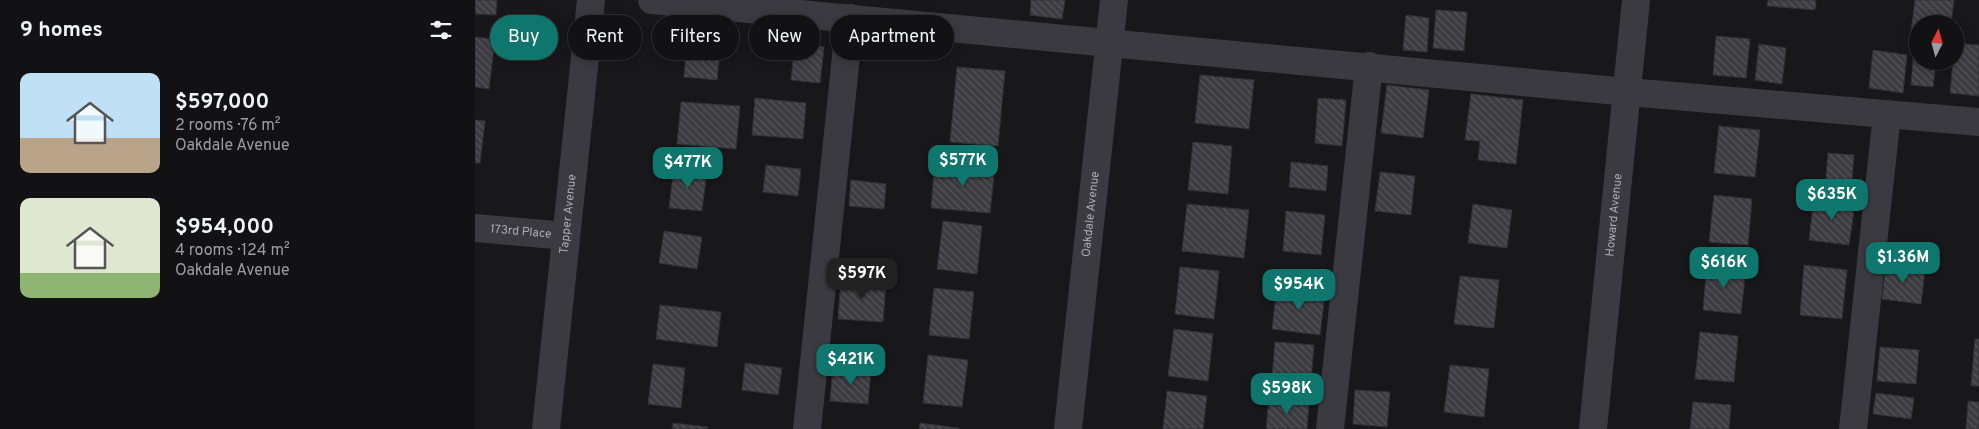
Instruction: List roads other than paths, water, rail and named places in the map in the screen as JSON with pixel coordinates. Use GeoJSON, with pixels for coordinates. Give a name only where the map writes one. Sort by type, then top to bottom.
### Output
{"type":"FeatureCollection","features":[{"type":"Feature","properties":{"kind":"street","name":"Tapper Avenue"},"geometry":{"type":"LineString","coordinates":[[546,429],[591,0]]}},
{"type":"Feature","properties":{"kind":"street"},"geometry":{"type":"LineString","coordinates":[[652,0],[830,16]]}},
{"type":"Feature","properties":{"kind":"street","name":"Oakdale Avenue"},"geometry":{"type":"LineString","coordinates":[[1068,429],[1114,0]]}},
{"type":"Feature","properties":{"kind":"street","name":"Howard Avenue"},"geometry":{"type":"LineString","coordinates":[[1593,429],[1636,0]]}},
{"type":"Feature","properties":{"kind":"street"},"geometry":{"type":"LineString","coordinates":[[954,28],[1628,92],[1979,122]]}},
{"type":"Feature","properties":{"kind":"street"},"geometry":{"type":"LineString","coordinates":[[807,429],[845,60]]}},
{"type":"Feature","properties":{"kind":"street"},"geometry":{"type":"LineString","coordinates":[[1330,429],[1369,66]]}},
{"type":"Feature","properties":{"kind":"street"},"geometry":{"type":"LineString","coordinates":[[1853,429],[1887,114]]}},
{"type":"Feature","properties":{"kind":"street","name":"173rd Place"},"geometry":{"type":"LineString","coordinates":[[475,228],[566,236]]}}]}
